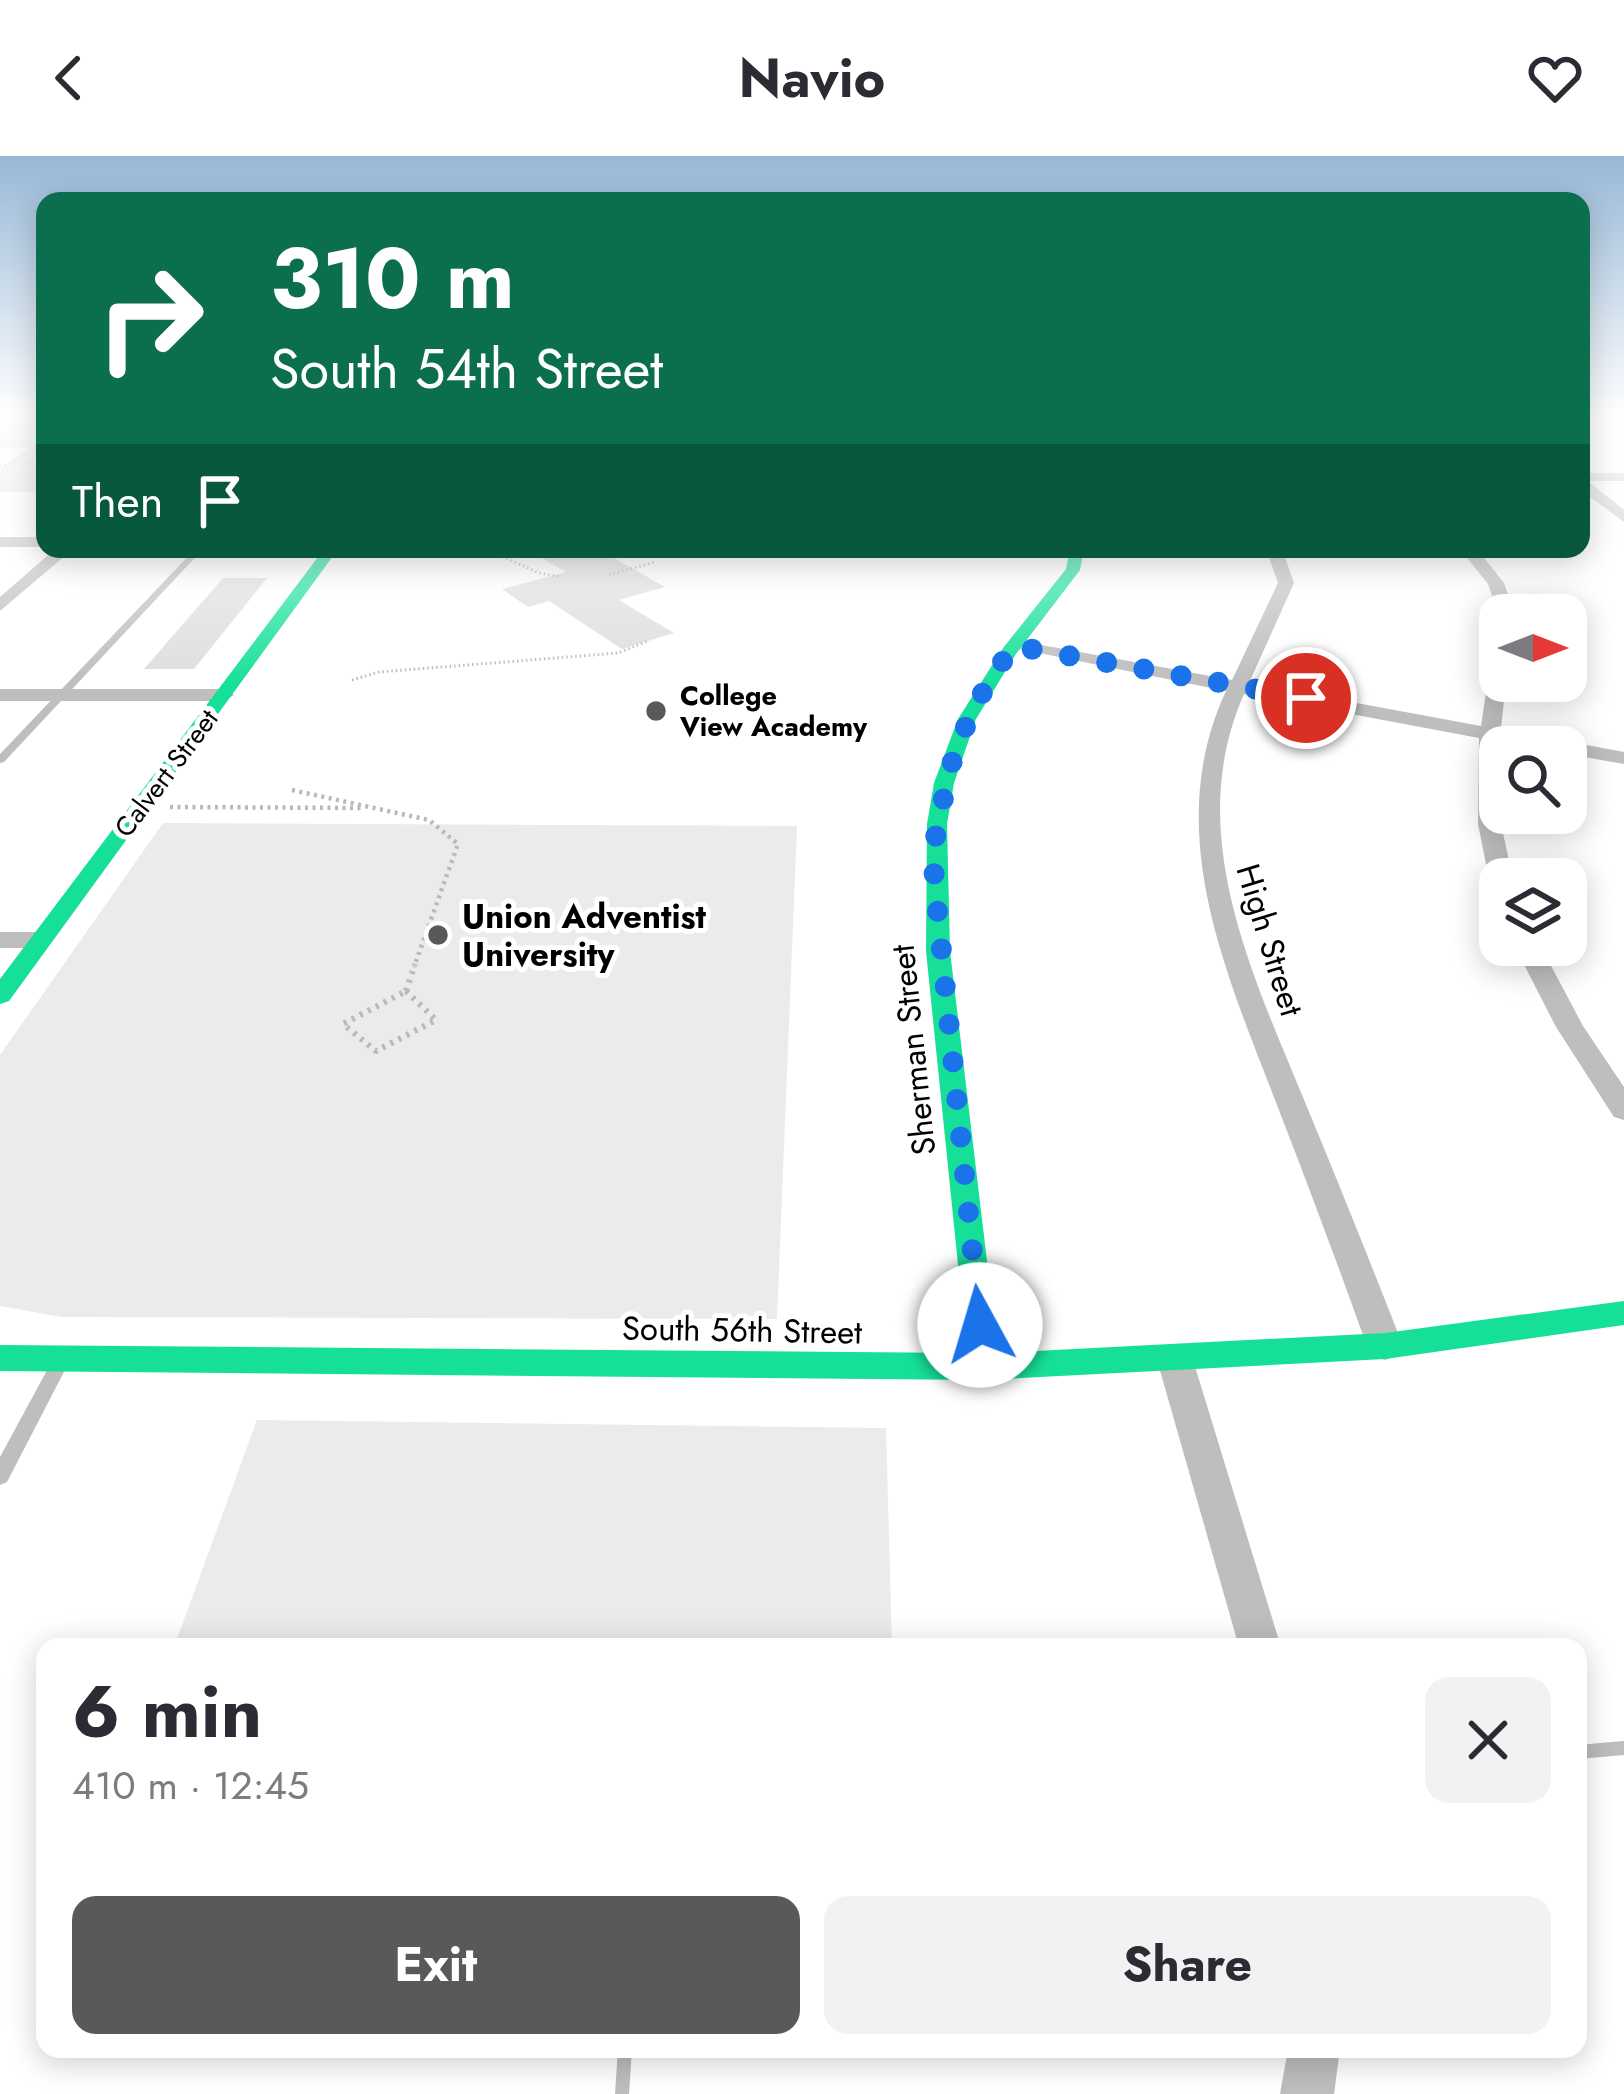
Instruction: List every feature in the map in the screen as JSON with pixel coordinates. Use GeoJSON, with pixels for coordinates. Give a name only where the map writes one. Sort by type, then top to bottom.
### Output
{"type":"FeatureCollection","features":[{"type":"Feature","properties":{"kind":"street"},"geometry":{"type":"LineString","coordinates":[[0,542],[36,542]]}},
{"type":"Feature","properties":{"kind":"street"},"geometry":{"type":"LineString","coordinates":[[0,606],[55,558]]}},
{"type":"Feature","properties":{"kind":"street","name":"Calvert Street"},"geometry":{"type":"LineString","coordinates":[[0,997],[324,558]]}},
{"type":"Feature","properties":{"kind":"street","name":"Sherman Street"},"geometry":{"type":"LineString","coordinates":[[984,1366],[934,877],[936,830],[956,746],[989,680],[1073,570],[1075,558]]}},
{"type":"Feature","properties":{"kind":"street","name":"High Street"},"geometry":{"type":"LineString","coordinates":[[1277,558],[1286,584],[1222,721],[1209,790],[1212,871],[1221,915],[1385,1346]]}},
{"type":"Feature","properties":{"kind":"street"},"geometry":{"type":"LineString","coordinates":[[1475,558],[1499,594]]}},
{"type":"Feature","properties":{"kind":"street"},"geometry":{"type":"LineString","coordinates":[[1014,646],[1479,731]]}},
{"type":"Feature","properties":{"kind":"street"},"geometry":{"type":"LineString","coordinates":[[0,695],[224,695]]}},
{"type":"Feature","properties":{"kind":"street"},"geometry":{"type":"LineString","coordinates":[[1587,751],[1624,758]]}},
{"type":"Feature","properties":{"kind":"street"},"geometry":{"type":"LineString","coordinates":[[0,940],[41,940]]}},
{"type":"Feature","properties":{"kind":"street"},"geometry":{"type":"LineString","coordinates":[[1538,966],[1570,1027],[1624,1110]]}},
{"type":"Feature","properties":{"kind":"street","name":"South 56th Street"},"geometry":{"type":"LineString","coordinates":[[0,1358],[984,1366],[1385,1346],[1624,1313]]}},
{"type":"Feature","properties":{"kind":"street"},"geometry":{"type":"LineString","coordinates":[[1175,1360],[1257,1638]]}},
{"type":"Feature","properties":{"kind":"street"},"geometry":{"type":"LineString","coordinates":[[1306,2094],[1312,2058]]}},
{"type":"Feature","properties":{"kind":"lane"},"geometry":{"type":"LineString","coordinates":[[0,760],[190,558]]}},
{"type":"Feature","properties":{"kind":"lane"},"geometry":{"type":"LineString","coordinates":[[0,1476],[62,1358]]}},
{"type":"Feature","properties":{"kind":"path"},"geometry":{"type":"LineString","coordinates":[[517,558],[527,572],[562,577]]}},
{"type":"Feature","properties":{"kind":"path"},"geometry":{"type":"LineString","coordinates":[[609,575],[655,562]]}},
{"type":"Feature","properties":{"kind":"path"},"geometry":{"type":"LineString","coordinates":[[352,680],[380,672],[618,652],[648,641]]}},
{"type":"Feature","properties":{"kind":"path"},"geometry":{"type":"LineString","coordinates":[[292,790],[429,820],[458,844],[406,991],[343,1024],[376,1051],[436,1019],[406,991]]}},
{"type":"Feature","properties":{"kind":"path"},"geometry":{"type":"LineString","coordinates":[[168,807],[376,808]]}},
{"type":"Feature","properties":{"kind":"shaded area","name":"Union Adventist University"},"geometry":{"type":"Polygon","coordinates":[[[163,823],[797,826],[777,1319],[62,1317],[0,1306],[0,1055],[163,823]]]}},
{"type":"Feature","properties":{"kind":"shaded area"},"geometry":{"type":"Polygon","coordinates":[[[257,1420],[886,1428],[892,1638],[177,1638],[257,1420]]]}},
{"type":"Feature","properties":{"kind":"building","name":"College View Academy"},"geometry":{"type":"Polygon","coordinates":[[[542,558],[613,558],[637,571],[665,587],[619,600],[674,633],[622,649],[549,601],[528,607],[502,589],[566,572],[542,558]]]}},
{"type":"Feature","properties":{"kind":"building"},"geometry":{"type":"Polygon","coordinates":[[[223,578],[267,578],[194,669],[144,669],[223,578]]]}},
{"type":"Feature","properties":{"kind":"waterway"},"geometry":{"type":"LineString","coordinates":[[1587,1751],[1624,1748]]}},
{"type":"Feature","properties":{"kind":"waterway"},"geometry":{"type":"LineString","coordinates":[[622,2094],[624,2058]]}},
{"type":"Feature","properties":{"kind":"traffic: fast"},"geometry":{"type":"LineString","coordinates":[[0,996],[324,558]]}},
{"type":"Feature","properties":{"kind":"traffic: fast"},"geometry":{"type":"LineString","coordinates":[[984,1367],[938,951],[937,824],[944,783],[967,719],[1009,652],[1073,570],[1075,558]]}},
{"type":"Feature","properties":{"kind":"traffic: fast"},"geometry":{"type":"LineString","coordinates":[[0,1358],[984,1367],[1385,1346],[1624,1313]]}},
{"type":"Feature","properties":{"kind":"place","name":"College View Academy"},"geometry":{"type":"Point","coordinates":[656,711]}},
{"type":"Feature","properties":{"kind":"place","name":"Union Adventist University"},"geometry":{"type":"Point","coordinates":[438,935]}},
{"type":"Feature","properties":{"kind":"route"},"geometry":{"type":"LineString","coordinates":[[980,1325],[934,877],[944,784],[971,711],[1014,646],[1306,698]]}}]}
